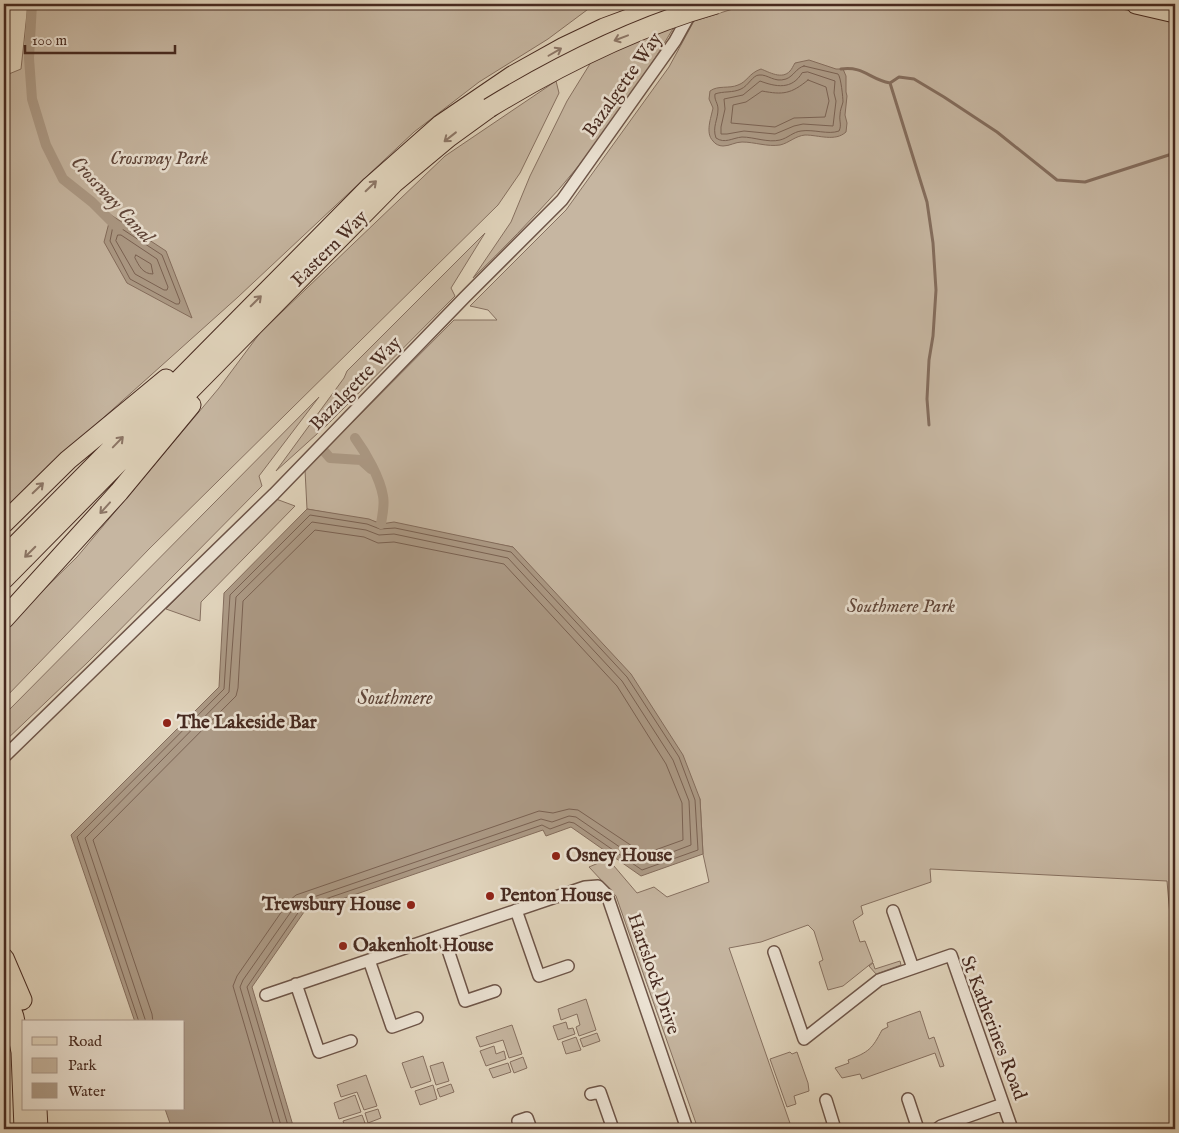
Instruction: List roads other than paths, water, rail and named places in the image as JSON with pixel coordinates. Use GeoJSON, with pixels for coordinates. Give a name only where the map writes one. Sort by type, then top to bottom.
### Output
{"type":"FeatureCollection","features":[{"type":"Feature","properties":{"kind":"main road","name":"Eastern Way"},"geometry":{"type":"LineString","coordinates":[[4,579],[239,330],[371,186],[405,154],[440,125],[512,76],[564,47],[604,28],[669,4]]}},
{"type":"Feature","properties":{"kind":"main road","name":"Eastern Way"},"geometry":{"type":"LineString","coordinates":[[4,558],[239,330],[394,184],[449,138],[489,108],[559,67],[610,42],[716,4]]}},
{"type":"Feature","properties":{"kind":"main road"},"geometry":{"type":"LineString","coordinates":[[1136,4],[1175,13]]}},
{"type":"Feature","properties":{"kind":"main road"},"geometry":{"type":"LineString","coordinates":[[4,523],[68,460],[117,418],[239,330]]}},
{"type":"Feature","properties":{"kind":"main road"},"geometry":{"type":"LineString","coordinates":[[4,618],[119,492],[192,403],[239,330]]}},
{"type":"Feature","properties":{"kind":"main road"},"geometry":{"type":"LineString","coordinates":[[4,958],[23,1002],[27,1020]]}},
{"type":"Feature","properties":{"kind":"main road"},"geometry":{"type":"LineString","coordinates":[[4,988],[14,1017],[21,1052],[22,1078]]}},
{"type":"Feature","properties":{"kind":"main road"},"geometry":{"type":"LineString","coordinates":[[23,1110],[24,1129]]}},
{"type":"Feature","properties":{"kind":"main road"},"geometry":{"type":"LineString","coordinates":[[37,1110],[38,1129]]}},
{"type":"Feature","properties":{"kind":"street","name":"Bazalgette Way"},"geometry":{"type":"LineString","coordinates":[[4,757],[274,494],[464,297],[562,200],[675,41],[695,4]]}},
{"type":"Feature","properties":{"kind":"street","name":"Hartslock Drive"},"geometry":{"type":"LineString","coordinates":[[266,995],[585,887],[598,886],[607,895],[688,1129]]}},
{"type":"Feature","properties":{"kind":"street"},"geometry":{"type":"LineString","coordinates":[[516,910],[539,976],[568,966]]}},
{"type":"Feature","properties":{"kind":"street"},"geometry":{"type":"LineString","coordinates":[[893,910],[913,968]]}},
{"type":"Feature","properties":{"kind":"street"},"geometry":{"type":"LineString","coordinates":[[443,935],[465,1001],[495,991]]}},
{"type":"Feature","properties":{"kind":"street","name":"St Katherines Road"},"geometry":{"type":"LineString","coordinates":[[774,952],[804,1039],[879,980],[951,955],[1012,1129]]}},
{"type":"Feature","properties":{"kind":"street"},"geometry":{"type":"LineString","coordinates":[[369,960],[392,1027],[417,1018]]}},
{"type":"Feature","properties":{"kind":"street"},"geometry":{"type":"LineString","coordinates":[[296,984],[319,1052],[351,1041]]}},
{"type":"Feature","properties":{"kind":"street"},"geometry":{"type":"LineString","coordinates":[[591,1094],[600,1092],[613,1129]]}},
{"type":"Feature","properties":{"kind":"street"},"geometry":{"type":"LineString","coordinates":[[908,1099],[918,1129]]}},
{"type":"Feature","properties":{"kind":"street"},"geometry":{"type":"LineString","coordinates":[[826,1100],[835,1129]]}},
{"type":"Feature","properties":{"kind":"street"},"geometry":{"type":"LineString","coordinates":[[937,1129],[1003,1104]]}},
{"type":"Feature","properties":{"kind":"street"},"geometry":{"type":"LineString","coordinates":[[518,1121],[527,1118],[531,1129]]}},
{"type":"Feature","properties":{"kind":"water"},"geometry":{"type":"Polygon","coordinates":[[[809,60],[836,69],[843,69],[846,76],[847,96],[846,132],[837,137],[805,135],[780,145],[742,142],[723,146],[714,142],[709,134],[713,108],[709,99],[710,91],[716,88],[738,85],[761,69],[779,75],[787,74],[795,63],[809,60]]]}},
{"type":"Feature","properties":{"kind":"water"},"geometry":{"type":"Polygon","coordinates":[[[111,215],[166,251],[192,318],[127,283],[104,242],[111,215]]]}},
{"type":"Feature","properties":{"kind":"water","name":"Southmere"},"geometry":{"type":"Polygon","coordinates":[[[307,509],[369,519],[381,524],[394,522],[513,547],[631,674],[683,755],[700,799],[703,854],[641,876],[571,827],[546,836],[543,830],[304,912],[252,987],[294,1129],[172,1129],[165,1110],[185,1110],[185,1020],[134,1020],[71,835],[219,687],[224,593],[307,509]]]}},
{"type":"Feature","properties":{"kind":"waterway","name":"Crossway Canal"},"geometry":{"type":"LineString","coordinates":[[32,4],[29,58],[32,99],[46,145],[63,179],[92,202],[118,228]]}},
{"type":"Feature","properties":{"kind":"waterway"},"geometry":{"type":"LineString","coordinates":[[841,69],[855,69],[890,83],[899,77],[914,79],[997,132],[1057,180],[1085,182],[1175,153]]}},
{"type":"Feature","properties":{"kind":"waterway"},"geometry":{"type":"LineString","coordinates":[[890,83],[927,202],[933,243],[936,290],[933,336],[929,360],[927,399],[929,425]]}},
{"type":"Feature","properties":{"kind":"waterway","name":"Crossway Canal"},"geometry":{"type":"LineString","coordinates":[[355,438],[364,451],[379,481],[384,503],[381,524]]}},
{"type":"Feature","properties":{"kind":"waterway"},"geometry":{"type":"LineString","coordinates":[[324,451],[330,458],[361,460],[371,469]]}},
{"type":"Feature","properties":{"kind":"place","name":"The Lakeside Bar"},"geometry":{"type":"Point","coordinates":[167,723]}},
{"type":"Feature","properties":{"kind":"place","name":"Osney House"},"geometry":{"type":"Point","coordinates":[556,856]}},
{"type":"Feature","properties":{"kind":"place","name":"Penton House"},"geometry":{"type":"Point","coordinates":[490,896]}},
{"type":"Feature","properties":{"kind":"place","name":"Trewsbury House"},"geometry":{"type":"Point","coordinates":[411,905]}},
{"type":"Feature","properties":{"kind":"place","name":"Oakenholt House"},"geometry":{"type":"Point","coordinates":[343,946]}},
{"type":"Feature","properties":{"kind":"park label","name":"Crossway Park"},"geometry":{"type":"Point","coordinates":[159,159]}},
{"type":"Feature","properties":{"kind":"park label","name":"Southmere Park"},"geometry":{"type":"Point","coordinates":[901,607]}}]}
